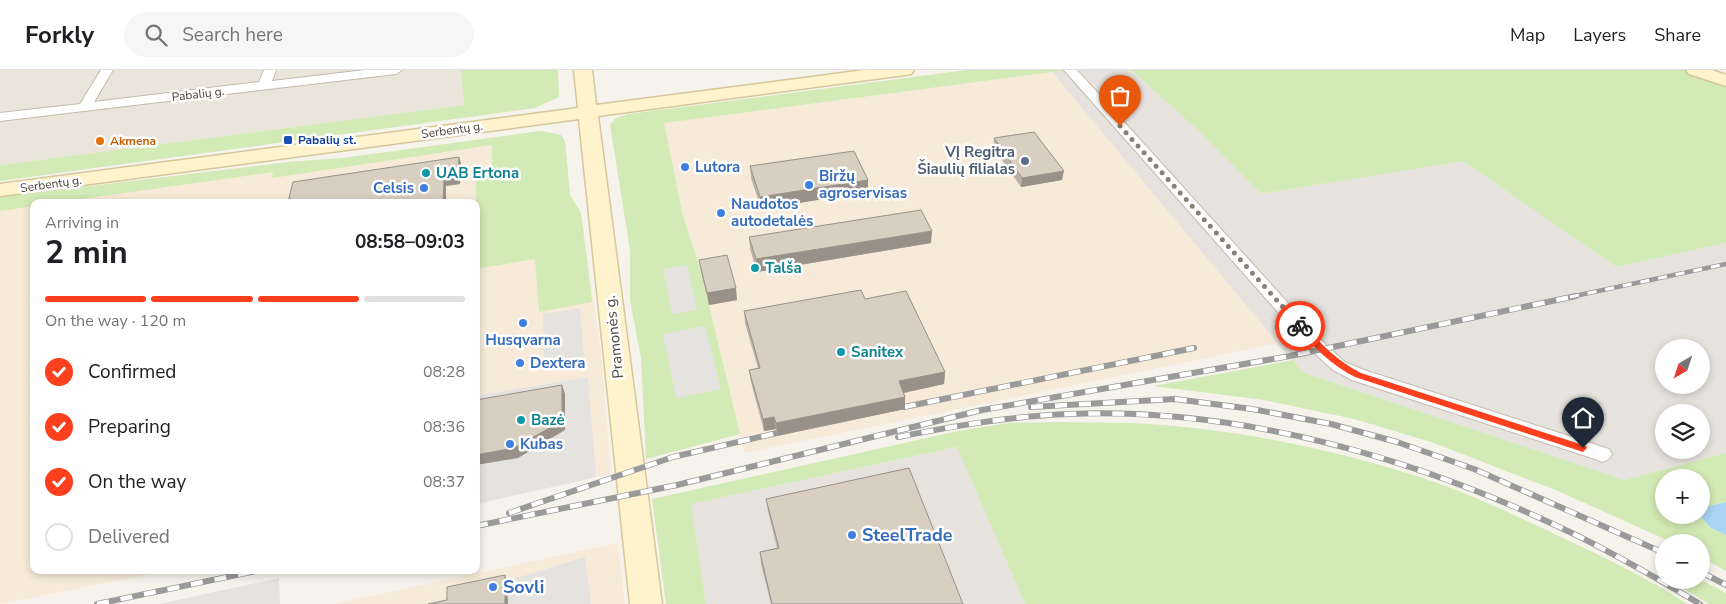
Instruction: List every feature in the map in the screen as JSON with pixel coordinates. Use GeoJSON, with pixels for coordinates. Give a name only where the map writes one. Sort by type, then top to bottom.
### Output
{"type":"FeatureCollection","features":[{"type":"Feature","properties":{"kind":"main road","name":"Serbentų g."},"geometry":{"type":"LineString","coordinates":[[0,190],[905,70]]}},
{"type":"Feature","properties":{"kind":"main road"},"geometry":{"type":"LineString","coordinates":[[1695,70],[1726,81]]}},
{"type":"Feature","properties":{"kind":"main road"},"geometry":{"type":"LineString","coordinates":[[1716,70],[1726,74]]}},
{"type":"Feature","properties":{"kind":"main road","name":"Pramonės g."},"geometry":{"type":"LineString","coordinates":[[584,78],[646,604]]}},
{"type":"Feature","properties":{"kind":"main road"},"geometry":{"type":"LineString","coordinates":[[512,122],[558,104],[584,78]]}},
{"type":"Feature","properties":{"kind":"main road"},"geometry":{"type":"LineString","coordinates":[[512,122],[563,129],[592,147]]}},
{"type":"Feature","properties":{"kind":"street"},"geometry":{"type":"LineString","coordinates":[[84,108],[107,70]]}},
{"type":"Feature","properties":{"kind":"street"},"geometry":{"type":"LineString","coordinates":[[264,86],[270,70]]}},
{"type":"Feature","properties":{"kind":"street","name":"Pabalių g."},"geometry":{"type":"LineString","coordinates":[[0,118],[396,70]]}},
{"type":"Feature","properties":{"kind":"street"},"geometry":{"type":"LineString","coordinates":[[1070,70],[1320,349],[1339,366],[1358,375],[1602,454]]}},
{"type":"Feature","properties":{"kind":"shaded area"},"geometry":{"type":"Polygon","coordinates":[[[0,70],[461,70],[464,105],[0,165],[0,70]]]}},
{"type":"Feature","properties":{"kind":"shaded area"},"geometry":{"type":"Polygon","coordinates":[[[1068,70],[1131,70],[1199,131],[1261,194],[1463,161],[1616,267],[1726,243],[1726,453],[1710,457],[1710,404],[1655,404],[1655,459],[1703,459],[1666,469],[1655,469],[1655,472],[1624,480],[1302,372],[1052,72],[1068,70]]]}},
{"type":"Feature","properties":{"kind":"shaded area"},"geometry":{"type":"Polygon","coordinates":[[[1052,72],[1279,343],[744,453],[701,272],[682,212],[663,123],[1052,72]]]}},
{"type":"Feature","properties":{"kind":"shaded area"},"geometry":{"type":"Polygon","coordinates":[[[541,131],[561,135],[565,141],[570,195],[581,213],[601,352],[611,474],[480,503],[480,199],[30,199],[30,574],[150,574],[0,604],[0,197],[288,162],[343,158],[541,131]]]}},
{"type":"Feature","properties":{"kind":"shaded area"},"geometry":{"type":"Polygon","coordinates":[[[687,265],[697,310],[672,314],[663,269],[687,265]]]}},
{"type":"Feature","properties":{"kind":"shaded area"},"geometry":{"type":"Polygon","coordinates":[[[580,308],[584,356],[544,363],[543,314],[580,308]]]}},
{"type":"Feature","properties":{"kind":"shaded area"},"geometry":{"type":"Polygon","coordinates":[[[705,326],[721,389],[676,398],[663,334],[705,326]]]}},
{"type":"Feature","properties":{"kind":"shaded area"},"geometry":{"type":"Polygon","coordinates":[[[588,377],[596,477],[480,503],[480,462],[564,394],[480,408],[480,395],[588,377]]]}},
{"type":"Feature","properties":{"kind":"shaded area"},"geometry":{"type":"Polygon","coordinates":[[[958,447],[1025,604],[706,604],[690,504],[958,447]]]}},
{"type":"Feature","properties":{"kind":"shaded area"},"geometry":{"type":"Polygon","coordinates":[[[618,543],[625,604],[334,604],[480,574],[618,543]]]}},
{"type":"Feature","properties":{"kind":"shaded area"},"geometry":{"type":"Polygon","coordinates":[[[585,557],[591,604],[508,604],[507,581],[585,557]]]}},
{"type":"Feature","properties":{"kind":"shaded area"},"geometry":{"type":"Polygon","coordinates":[[[279,578],[280,604],[159,604],[279,578]]]}},
{"type":"Feature","properties":{"kind":"green space"},"geometry":{"type":"Polygon","coordinates":[[[461,70],[558,70],[559,97],[535,108],[0,181],[0,165],[464,105],[461,70]]]}},
{"type":"Feature","properties":{"kind":"green space"},"geometry":{"type":"Polygon","coordinates":[[[967,70],[1068,70],[664,123],[682,212],[701,272],[740,434],[646,459],[641,359],[630,300],[630,250],[610,125],[616,118],[629,114],[967,70]]]}},
{"type":"Feature","properties":{"kind":"green space"},"geometry":{"type":"Polygon","coordinates":[[[1131,70],[1690,70],[1726,83],[1726,243],[1616,267],[1463,161],[1261,194],[1199,131],[1131,70]]]}},
{"type":"Feature","properties":{"kind":"green space"},"geometry":{"type":"Polygon","coordinates":[[[541,131],[561,135],[565,141],[570,195],[581,213],[592,302],[539,312],[535,259],[480,268],[480,199],[476,199],[476,180],[492,170],[492,145],[272,178],[273,172],[81,199],[30,199],[30,207],[0,211],[0,197],[288,162],[343,158],[541,131]]]}},
{"type":"Feature","properties":{"kind":"green space"},"geometry":{"type":"Polygon","coordinates":[[[1293,360],[1302,372],[1624,480],[1655,472],[1655,524],[1707,524],[1711,528],[1726,535],[1726,571],[1710,562],[1710,534],[1655,535],[1558,491],[1431,442],[1354,419],[1264,400],[1153,386],[1293,360]]]}},
{"type":"Feature","properties":{"kind":"green space"},"geometry":{"type":"Polygon","coordinates":[[[1008,423],[1139,423],[1183,427],[1286,442],[1354,458],[1438,483],[1510,513],[1595,553],[1655,585],[1655,589],[1662,589],[1687,604],[1025,604],[957,447],[691,504],[706,604],[666,604],[652,499],[958,431],[1008,423]]]}},
{"type":"Feature","properties":{"kind":"green space"},"geometry":{"type":"Polygon","coordinates":[[[1726,453],[1726,502],[1710,506],[1710,469],[1666,469],[1710,459],[1710,457],[1726,453]]]}},
{"type":"Feature","properties":{"kind":"green space"},"geometry":{"type":"Polygon","coordinates":[[[1710,585],[1726,593],[1726,604],[1709,604],[1684,589],[1710,589],[1710,585]]]}},
{"type":"Feature","properties":{"kind":"water"},"geometry":{"type":"Polygon","coordinates":[[[1726,502],[1726,535],[1711,528],[1707,524],[1710,524],[1710,506],[1726,502]]]}},
{"type":"Feature","properties":{"kind":"building","name":"VĮ Regitra Šiaulių filialas"},"geometry":{"type":"Polygon","coordinates":[[[1034,132],[1064,171],[1022,178],[994,138],[1034,132]]]}},
{"type":"Feature","properties":{"kind":"building"},"geometry":{"type":"Polygon","coordinates":[[[854,151],[868,180],[760,197],[750,166],[854,151]]]}},
{"type":"Feature","properties":{"kind":"building","name":"UAB Ertona"},"geometry":{"type":"Polygon","coordinates":[[[459,157],[458,177],[444,180],[443,199],[289,199],[293,182],[459,157]]]}},
{"type":"Feature","properties":{"kind":"building"},"geometry":{"type":"Polygon","coordinates":[[[921,210],[932,231],[756,259],[749,237],[921,210]]]}},
{"type":"Feature","properties":{"kind":"building"},"geometry":{"type":"Polygon","coordinates":[[[727,255],[736,288],[707,293],[699,260],[727,255]]]}},
{"type":"Feature","properties":{"kind":"building","name":"Sanitex"},"geometry":{"type":"Polygon","coordinates":[[[861,290],[865,299],[906,291],[945,372],[899,381],[905,397],[776,423],[774,417],[763,419],[749,370],[760,368],[744,311],[861,290]]]}},
{"type":"Feature","properties":{"kind":"building","name":"Bazė"},"geometry":{"type":"Polygon","coordinates":[[[562,385],[562,421],[514,448],[480,454],[480,399],[562,385]]]}},
{"type":"Feature","properties":{"kind":"building","name":"SteelTrade"},"geometry":{"type":"Polygon","coordinates":[[[909,468],[963,604],[772,604],[760,552],[779,548],[766,499],[909,468]]]}},
{"type":"Feature","properties":{"kind":"building","name":"Sovli"},"geometry":{"type":"Polygon","coordinates":[[[505,575],[505,604],[428,604],[447,600],[447,587],[505,575]]]}},
{"type":"Feature","properties":{"kind":"railway"},"geometry":{"type":"LineString","coordinates":[[1570,297],[1726,264]]}},
{"type":"Feature","properties":{"kind":"railway"},"geometry":{"type":"LineString","coordinates":[[480,525],[677,485],[982,410],[1290,356],[1576,296]]}},
{"type":"Feature","properties":{"kind":"railway"},"geometry":{"type":"LineString","coordinates":[[904,407],[1194,348]]}},
{"type":"Feature","properties":{"kind":"railway"},"geometry":{"type":"LineString","coordinates":[[1031,407],[1175,399],[1252,409],[1331,424],[1397,442],[1474,469],[1655,549]]}},
{"type":"Feature","properties":{"kind":"railway"},"geometry":{"type":"LineString","coordinates":[[898,437],[1004,419],[1069,414],[1134,414],[1200,419],[1266,429],[1331,444],[1395,462],[1458,484],[1578,536],[1700,604]]}},
{"type":"Feature","properties":{"kind":"railway"},"geometry":{"type":"LineString","coordinates":[[509,513],[673,457],[777,433]]}},
{"type":"Feature","properties":{"kind":"railway"},"geometry":{"type":"LineString","coordinates":[[97,604],[242,574]]}},
{"type":"Feature","properties":{"kind":"railway"},"geometry":{"type":"LineString","coordinates":[[1710,577],[1726,585]]}},
{"type":"Feature","properties":{"kind":"way so far"},"geometry":{"type":"LineString","coordinates":[[1120,126],[1300,326]]}},
{"type":"Feature","properties":{"kind":"place","name":"Pabalių st."},"geometry":{"type":"Point","coordinates":[288,140]}},
{"type":"Feature","properties":{"kind":"place","name":"Akmena"},"geometry":{"type":"Point","coordinates":[100,141]}},
{"type":"Feature","properties":{"kind":"place","name":"VĮ Regitra Šiaulių filialas"},"geometry":{"type":"Point","coordinates":[1025,161]}},
{"type":"Feature","properties":{"kind":"place","name":"Lutora"},"geometry":{"type":"Point","coordinates":[685,167]}},
{"type":"Feature","properties":{"kind":"place","name":"UAB Ertona"},"geometry":{"type":"Point","coordinates":[426,173]}},
{"type":"Feature","properties":{"kind":"place","name":"Biržų agroservisas"},"geometry":{"type":"Point","coordinates":[809,185]}},
{"type":"Feature","properties":{"kind":"place","name":"Celsis"},"geometry":{"type":"Point","coordinates":[424,188]}},
{"type":"Feature","properties":{"kind":"place","name":"Naudotos autodetalės"},"geometry":{"type":"Point","coordinates":[721,213]}},
{"type":"Feature","properties":{"kind":"place","name":"Talša"},"geometry":{"type":"Point","coordinates":[755,268]}},
{"type":"Feature","properties":{"kind":"place","name":"Husqvarna"},"geometry":{"type":"Point","coordinates":[523,323]}},
{"type":"Feature","properties":{"kind":"place","name":"Sanitex"},"geometry":{"type":"Point","coordinates":[841,352]}},
{"type":"Feature","properties":{"kind":"place","name":"Dextera"},"geometry":{"type":"Point","coordinates":[520,363]}},
{"type":"Feature","properties":{"kind":"place","name":"Bazė"},"geometry":{"type":"Point","coordinates":[521,420]}},
{"type":"Feature","properties":{"kind":"place","name":"Kubas"},"geometry":{"type":"Point","coordinates":[510,444]}},
{"type":"Feature","properties":{"kind":"place","name":"SteelTrade"},"geometry":{"type":"Point","coordinates":[852,535]}},
{"type":"Feature","properties":{"kind":"place","name":"Sovli"},"geometry":{"type":"Point","coordinates":[493,587]}},
{"type":"Feature","properties":{"kind":"route"},"geometry":{"type":"LineString","coordinates":[[1300,326],[1320,349],[1339,366],[1358,375],[1583,448]]}}]}
